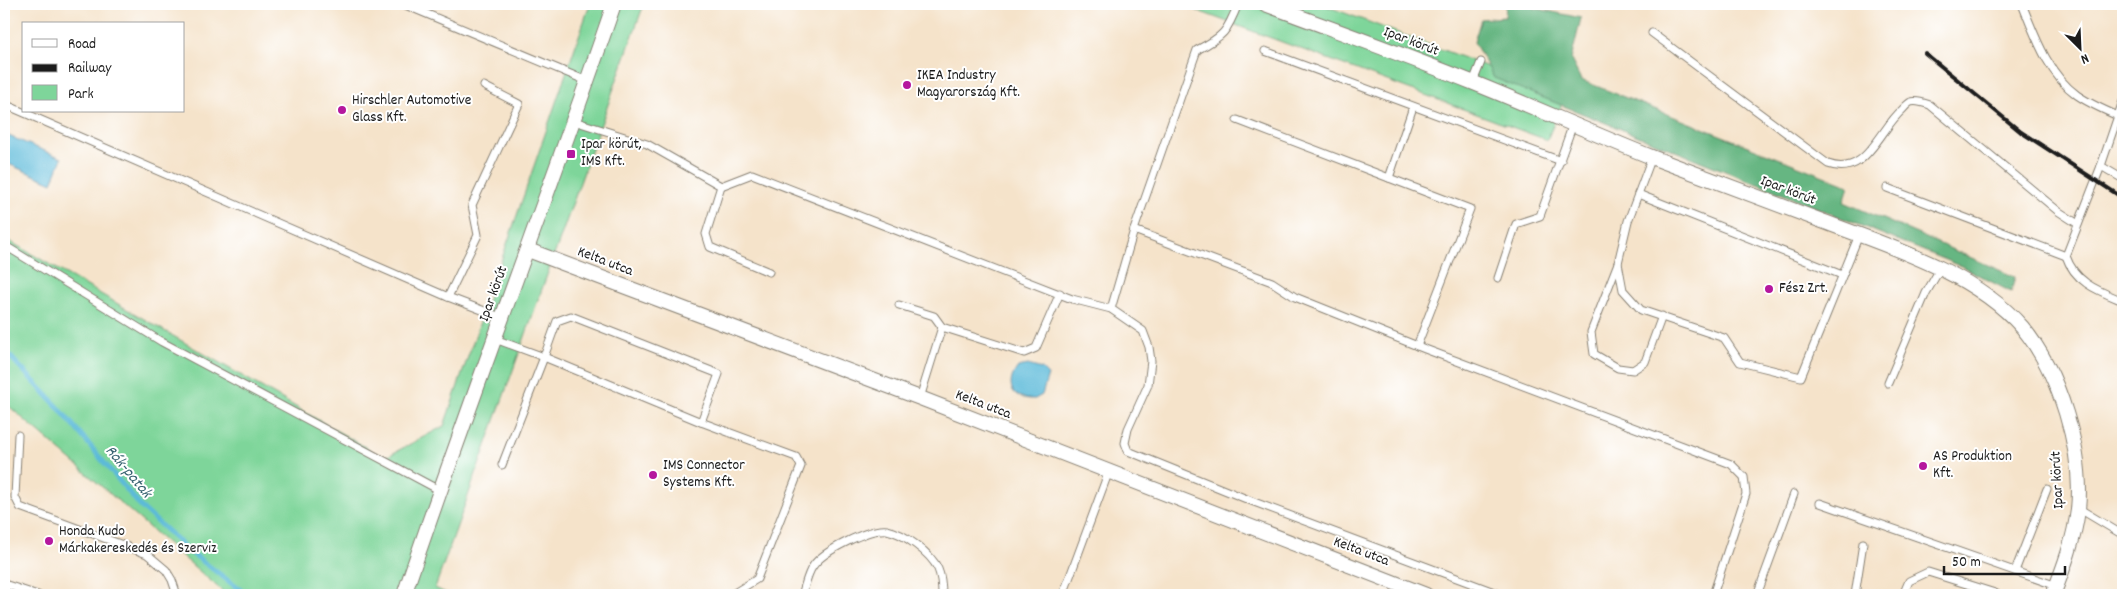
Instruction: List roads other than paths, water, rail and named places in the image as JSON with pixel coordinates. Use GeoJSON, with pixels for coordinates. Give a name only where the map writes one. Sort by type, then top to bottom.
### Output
{"type":"FeatureCollection","features":[{"type":"Feature","properties":{"kind":"street","name":"Ipar körút"},"geometry":{"type":"LineString","coordinates":[[405,595],[439,490],[528,250],[614,4]]}},
{"type":"Feature","properties":{"kind":"street","name":"Ipar körút"},"geometry":{"type":"LineString","coordinates":[[1265,4],[1473,82],[1652,157],[1859,235],[1940,269],[1976,288],[2021,326],[2037,347],[2052,374],[2064,404],[2075,453],[2078,508],[2070,552],[2055,591]]}},
{"type":"Feature","properties":{"kind":"street","name":"Kelta utca"},"geometry":{"type":"LineString","coordinates":[[528,250],[920,398],[1426,595]]}},
{"type":"Feature","properties":{"kind":"lane"},"geometry":{"type":"LineString","coordinates":[[403,4],[587,81]]}},
{"type":"Feature","properties":{"kind":"lane"},"geometry":{"type":"LineString","coordinates":[[1111,308],[1134,230],[1197,50],[1219,39],[1230,25],[1238,4]]}},
{"type":"Feature","properties":{"kind":"lane"},"geometry":{"type":"LineString","coordinates":[[2022,4],[2044,52],[2065,84],[2090,103],[2118,116]]}},
{"type":"Feature","properties":{"kind":"lane"},"geometry":{"type":"LineString","coordinates":[[1652,33],[1828,164],[1837,167],[1848,167],[1861,160],[1910,102],[1930,105],[2058,211],[2078,224]]}},
{"type":"Feature","properties":{"kind":"lane"},"geometry":{"type":"LineString","coordinates":[[1265,51],[1560,161]]}},
{"type":"Feature","properties":{"kind":"lane"},"geometry":{"type":"LineString","coordinates":[[1473,82],[1481,62]]}},
{"type":"Feature","properties":{"kind":"lane"},"geometry":{"type":"LineString","coordinates":[[448,297],[478,235],[472,205],[519,104],[484,86]]}},
{"type":"Feature","properties":{"kind":"lane"},"geometry":{"type":"LineString","coordinates":[[2123,101],[2101,166],[2066,256],[2070,268],[2079,278],[2096,289],[2123,301]]}},
{"type":"Feature","properties":{"kind":"lane"},"geometry":{"type":"LineString","coordinates":[[4,104],[22,112]]}},
{"type":"Feature","properties":{"kind":"lane"},"geometry":{"type":"LineString","coordinates":[[1389,178],[1413,106]]}},
{"type":"Feature","properties":{"kind":"lane"},"geometry":{"type":"LineString","coordinates":[[22,112],[448,297],[502,318]]}},
{"type":"Feature","properties":{"kind":"lane"},"geometry":{"type":"LineString","coordinates":[[1237,120],[1470,209],[1417,346]]}},
{"type":"Feature","properties":{"kind":"lane"},"geometry":{"type":"LineString","coordinates":[[574,122],[647,144],[721,186]]}},
{"type":"Feature","properties":{"kind":"lane"},"geometry":{"type":"LineString","coordinates":[[1498,278],[1516,224],[1540,216],[1573,124]]}},
{"type":"Feature","properties":{"kind":"lane"},"geometry":{"type":"LineString","coordinates":[[1652,157],[1628,221],[1618,263],[1591,332],[1594,354],[1618,368],[1633,370],[1645,362],[1662,316]]}},
{"type":"Feature","properties":{"kind":"lane"},"geometry":{"type":"LineString","coordinates":[[2101,166],[2123,179]]}},
{"type":"Feature","properties":{"kind":"lane"},"geometry":{"type":"LineString","coordinates":[[721,186],[752,174],[1060,294],[1111,308],[1143,331],[1150,354],[1148,386],[1128,429],[1125,443],[1128,451],[1254,502],[1502,595]]}},
{"type":"Feature","properties":{"kind":"lane"},"geometry":{"type":"LineString","coordinates":[[721,186],[706,234],[710,247],[769,272]]}},
{"type":"Feature","properties":{"kind":"lane"},"geometry":{"type":"LineString","coordinates":[[1887,188],[2066,256]]}},
{"type":"Feature","properties":{"kind":"lane"},"geometry":{"type":"LineString","coordinates":[[1638,194],[1842,275]]}},
{"type":"Feature","properties":{"kind":"lane"},"geometry":{"type":"LineString","coordinates":[[1134,230],[1272,282],[1295,297],[1417,346],[1731,464],[1744,477],[1746,494],[1713,595]]}},
{"type":"Feature","properties":{"kind":"lane"},"geometry":{"type":"LineString","coordinates":[[1618,263],[1624,290],[1641,310],[1724,338],[1740,362],[1801,377],[1859,235]]}},
{"type":"Feature","properties":{"kind":"lane"},"geometry":{"type":"LineString","coordinates":[[4,245],[162,342],[439,490]]}},
{"type":"Feature","properties":{"kind":"lane"},"geometry":{"type":"LineString","coordinates":[[1888,383],[1926,293],[1940,269]]}},
{"type":"Feature","properties":{"kind":"lane"},"geometry":{"type":"LineString","coordinates":[[900,305],[934,316],[942,327],[1024,353],[1036,348],[1060,294]]}},
{"type":"Feature","properties":{"kind":"lane"},"geometry":{"type":"LineString","coordinates":[[502,465],[557,322],[571,316],[719,374],[700,422]]}},
{"type":"Feature","properties":{"kind":"lane"},"geometry":{"type":"LineString","coordinates":[[920,398],[942,327]]}},
{"type":"Feature","properties":{"kind":"lane"},"geometry":{"type":"LineString","coordinates":[[495,339],[700,422],[796,457],[801,466],[758,579],[731,595]]}},
{"type":"Feature","properties":{"kind":"lane"},"geometry":{"type":"LineString","coordinates":[[18,435],[15,497],[20,507],[147,554],[166,570],[177,595]]}},
{"type":"Feature","properties":{"kind":"lane"},"geometry":{"type":"LineString","coordinates":[[1063,595],[1109,471]]}},
{"type":"Feature","properties":{"kind":"lane"},"geometry":{"type":"LineString","coordinates":[[2015,572],[2047,489]]}},
{"type":"Feature","properties":{"kind":"lane"},"geometry":{"type":"LineString","coordinates":[[1757,595],[1794,494]]}},
{"type":"Feature","properties":{"kind":"lane"},"geometry":{"type":"LineString","coordinates":[[1820,503],[2015,572],[2055,591]]}},
{"type":"Feature","properties":{"kind":"lane"},"geometry":{"type":"LineString","coordinates":[[2078,508],[2123,536]]}},
{"type":"Feature","properties":{"kind":"lane"},"geometry":{"type":"LineString","coordinates":[[802,595],[813,566],[833,549],[861,535],[886,530],[907,538],[924,552],[938,568],[942,595]]}},
{"type":"Feature","properties":{"kind":"lane"},"geometry":{"type":"LineString","coordinates":[[1855,595],[1863,543]]}},
{"type":"Feature","properties":{"kind":"lane"},"geometry":{"type":"LineString","coordinates":[[1903,595],[1909,581],[1928,572],[1995,592],[1998,595]]}},
{"type":"Feature","properties":{"kind":"lane"},"geometry":{"type":"LineString","coordinates":[[4,584],[38,595]]}},
{"type":"Feature","properties":{"kind":"water"},"geometry":{"type":"Polygon","coordinates":[[[4,134],[62,158],[52,183],[4,162],[4,134]]]}},
{"type":"Feature","properties":{"kind":"water"},"geometry":{"type":"Polygon","coordinates":[[[1028,365],[1042,369],[1048,375],[1042,395],[1035,399],[1021,397],[1016,394],[1011,385],[1018,367],[1028,365]]]}},
{"type":"Feature","properties":{"kind":"waterway","name":"Rák-patak"},"geometry":{"type":"LineString","coordinates":[[4,350],[58,407],[141,507],[189,551],[247,595]]}},
{"type":"Feature","properties":{"kind":"railway"},"geometry":{"type":"LineString","coordinates":[[1925,53],[2021,132],[2123,198]]}},
{"type":"Feature","properties":{"kind":"place","name":"IKEA Industry Magyarország Kft."},"geometry":{"type":"Point","coordinates":[907,85]}},
{"type":"Feature","properties":{"kind":"place","name":"Hirschler Automotive Glass Kft."},"geometry":{"type":"Point","coordinates":[342,110]}},
{"type":"Feature","properties":{"kind":"place","name":"Ipar körút, IMS Kft."},"geometry":{"type":"Point","coordinates":[571,154]}},
{"type":"Feature","properties":{"kind":"place","name":"Fész Zrt."},"geometry":{"type":"Point","coordinates":[1769,289]}},
{"type":"Feature","properties":{"kind":"place","name":"AS Produktion Kft."},"geometry":{"type":"Point","coordinates":[1923,466]}},
{"type":"Feature","properties":{"kind":"place","name":"IMS Connector Systems Kft."},"geometry":{"type":"Point","coordinates":[653,475]}},
{"type":"Feature","properties":{"kind":"place","name":"Honda Kudo Márkakereskedés és Szerviz"},"geometry":{"type":"Point","coordinates":[49,541]}}]}
